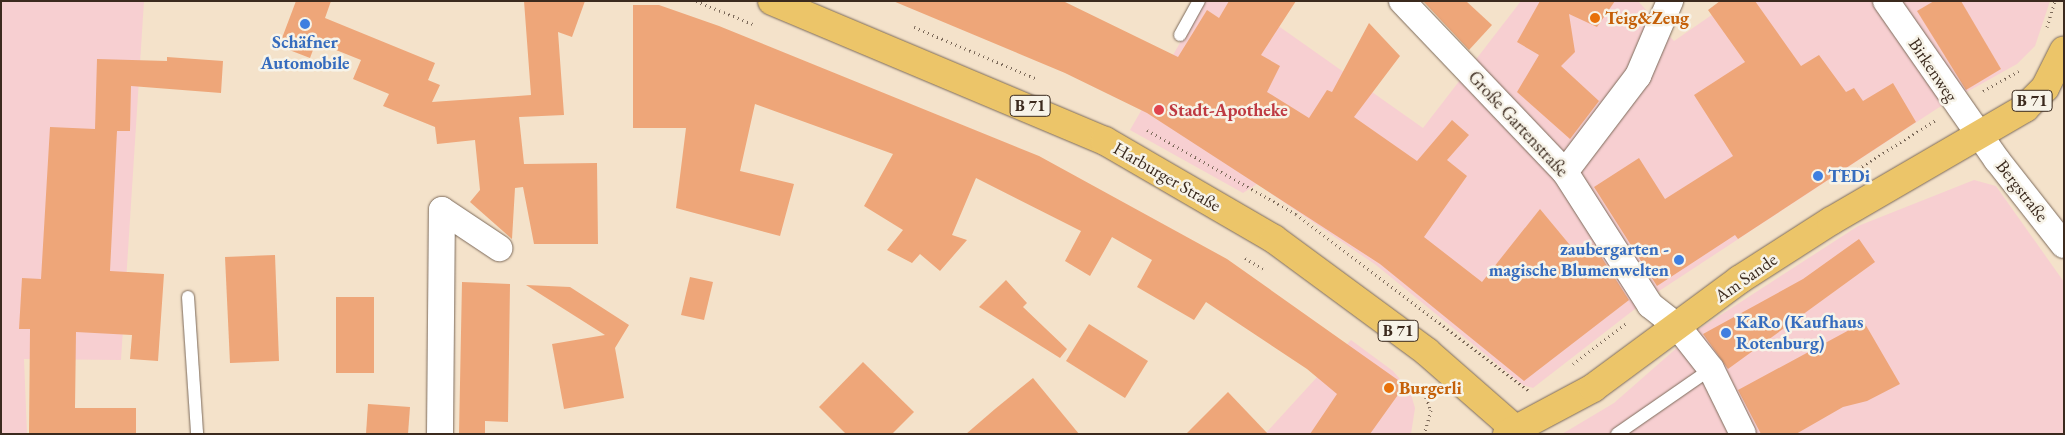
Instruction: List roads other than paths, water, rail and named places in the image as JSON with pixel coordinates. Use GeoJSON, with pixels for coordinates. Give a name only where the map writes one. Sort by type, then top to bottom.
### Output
{"type":"FeatureCollection","features":[{"type":"Feature","properties":{"kind":"main road","name":"Harburger Straße"},"geometry":{"type":"LineString","coordinates":[[772,1],[1106,141],[1274,239],[1427,352],[1513,433]]}},
{"type":"Feature","properties":{"kind":"main road","name":"B 71"},"geometry":{"type":"LineString","coordinates":[[1983,136],[2025,108],[2045,88],[2055,41]]}},
{"type":"Feature","properties":{"kind":"main road","name":"Am Sande"},"geometry":{"type":"LineString","coordinates":[[1513,433],[1593,388],[1678,327],[1739,280],[1832,221],[1983,136]]}},
{"type":"Feature","properties":{"kind":"street","name":"Große Gartenstraße"},"geometry":{"type":"LineString","coordinates":[[1402,1],[1565,172],[1650,305],[1678,327],[1711,369],[1743,434]]}},
{"type":"Feature","properties":{"kind":"street"},"geometry":{"type":"LineString","coordinates":[[1565,172],[1638,76],[1670,1]]}},
{"type":"Feature","properties":{"kind":"street","name":"Birkenweg"},"geometry":{"type":"LineString","coordinates":[[1886,1],[1958,105],[1983,136]]}},
{"type":"Feature","properties":{"kind":"street","name":"Bergstraße"},"geometry":{"type":"LineString","coordinates":[[1983,136],[2064,245]]}},
{"type":"Feature","properties":{"kind":"street"},"geometry":{"type":"LineString","coordinates":[[440,434],[442,210],[499,248]]}},
{"type":"Feature","properties":{"kind":"lane"},"geometry":{"type":"LineString","coordinates":[[1180,35],[1199,1]]}},
{"type":"Feature","properties":{"kind":"lane"},"geometry":{"type":"LineString","coordinates":[[188,297],[197,434]]}},
{"type":"Feature","properties":{"kind":"lane"},"geometry":{"type":"LineString","coordinates":[[1617,434],[1711,369]]}},
{"type":"Feature","properties":{"kind":"place","name":"Teig&Zeug"},"geometry":{"type":"Point","coordinates":[1595,18]}},
{"type":"Feature","properties":{"kind":"place","name":"Schäfner Automobile"},"geometry":{"type":"Point","coordinates":[305,24]}},
{"type":"Feature","properties":{"kind":"place","name":"Stadt-Apotheke"},"geometry":{"type":"Point","coordinates":[1159,110]}},
{"type":"Feature","properties":{"kind":"place","name":"TEDi"},"geometry":{"type":"Point","coordinates":[1818,176]}},
{"type":"Feature","properties":{"kind":"place","name":"zaubergarten - magische Blumenwelten"},"geometry":{"type":"Point","coordinates":[1679,260]}},
{"type":"Feature","properties":{"kind":"place","name":"KaRo (Kaufhaus Rotenburg)"},"geometry":{"type":"Point","coordinates":[1726,333]}},
{"type":"Feature","properties":{"kind":"place","name":"Burgerli"},"geometry":{"type":"Point","coordinates":[1389,388]}}]}
